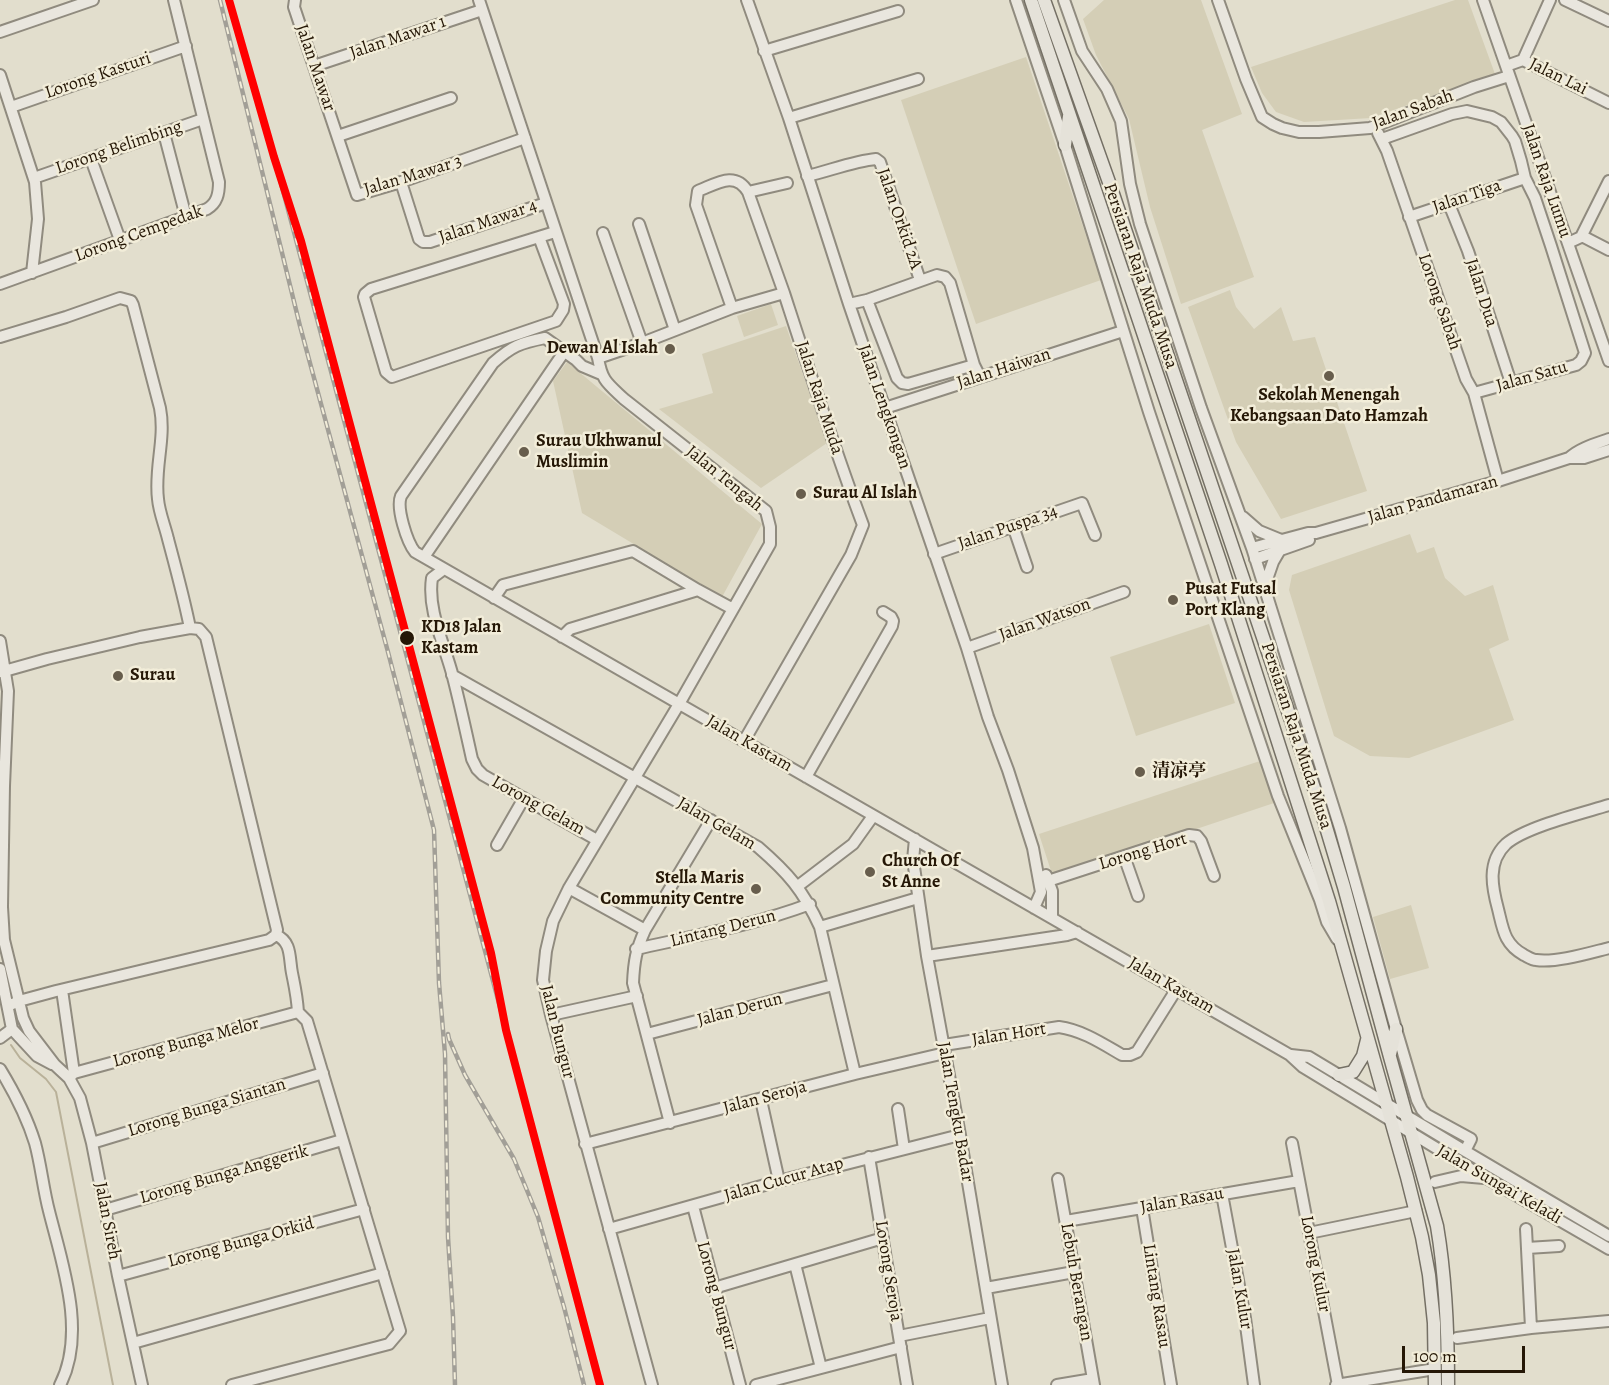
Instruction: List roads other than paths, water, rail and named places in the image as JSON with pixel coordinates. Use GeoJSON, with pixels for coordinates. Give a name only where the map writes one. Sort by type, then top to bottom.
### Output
{"type":"FeatureCollection","features":[{"type":"Feature","properties":{"kind":"main road","name":"Persiaran Raja Muda Musa"},"geometry":{"type":"LineString","coordinates":[[1031,0],[1225,575],[1343,948],[1416,1212],[1429,1275],[1434,1323],[1435,1385]]}},
{"type":"Feature","properties":{"kind":"main road","name":"Persiaran Raja Muda Musa"},"geometry":{"type":"LineString","coordinates":[[1044,0],[1110,185],[1317,797],[1344,887],[1437,1226],[1442,1252],[1446,1302],[1448,1385]]}},
{"type":"Feature","properties":{"kind":"main road"},"geometry":{"type":"LineString","coordinates":[[1065,145],[1069,114]]}},
{"type":"Feature","properties":{"kind":"main road"},"geometry":{"type":"LineString","coordinates":[[1389,1057],[1396,1029]]}},
{"type":"Feature","properties":{"kind":"main road"},"geometry":{"type":"LineString","coordinates":[[1339,1075],[1353,1072],[1363,1056],[1368,1037]]}},
{"type":"Feature","properties":{"kind":"street"},"geometry":{"type":"LineString","coordinates":[[0,32],[93,0]]}},
{"type":"Feature","properties":{"kind":"street","name":"Lorong Cempedak"},"geometry":{"type":"LineString","coordinates":[[0,284],[186,217],[213,205],[219,191],[219,182],[174,0]]}},
{"type":"Feature","properties":{"kind":"street","name":"Jalan Mawar"},"geometry":{"type":"LineString","coordinates":[[295,0],[294,7],[338,136]]}},
{"type":"Feature","properties":{"kind":"street","name":"Jalan Lengkongan"},"geometry":{"type":"LineString","coordinates":[[747,0],[789,118],[849,304],[1033,848],[1041,892],[1034,908]]}},
{"type":"Feature","properties":{"kind":"street"},"geometry":{"type":"LineString","coordinates":[[1016,0],[1065,145],[1123,331],[1278,796],[1327,922],[1343,948]]}},
{"type":"Feature","properties":{"kind":"street"},"geometry":{"type":"LineString","coordinates":[[1064,0],[1082,51],[1107,89],[1121,121],[1130,184],[1140,224],[1201,408],[1254,554],[1340,828],[1417,1100],[1427,1114],[1471,1139],[1465,1151]]}},
{"type":"Feature","properties":{"kind":"street","name":"Jalan Sabah"},"geometry":{"type":"LineString","coordinates":[[1218,0],[1262,117],[1273,124],[1299,132],[1370,128],[1441,101],[1508,71]]}},
{"type":"Feature","properties":{"kind":"street","name":"Jalan Raja Lumu"},"geometry":{"type":"LineString","coordinates":[[1483,0],[1609,361]]}},
{"type":"Feature","properties":{"kind":"street"},"geometry":{"type":"LineString","coordinates":[[1523,60],[1550,0]]}},
{"type":"Feature","properties":{"kind":"street"},"geometry":{"type":"LineString","coordinates":[[1565,0],[1609,21]]}},
{"type":"Feature","properties":{"kind":"street"},"geometry":{"type":"LineString","coordinates":[[480,5],[598,358],[601,374]]}},
{"type":"Feature","properties":{"kind":"street","name":"Jalan Mawar 1"},"geometry":{"type":"LineString","coordinates":[[314,66],[480,5]]}},
{"type":"Feature","properties":{"kind":"street"},"geometry":{"type":"LineString","coordinates":[[764,51],[898,11]]}},
{"type":"Feature","properties":{"kind":"street","name":"Lorong Kasturi"},"geometry":{"type":"LineString","coordinates":[[11,107],[186,46]]}},
{"type":"Feature","properties":{"kind":"street","name":"Jalan Lai"},"geometry":{"type":"LineString","coordinates":[[1508,71],[1523,60],[1609,103]]}},
{"type":"Feature","properties":{"kind":"street"},"geometry":{"type":"LineString","coordinates":[[0,75],[34,178],[38,219],[32,273]]}},
{"type":"Feature","properties":{"kind":"street"},"geometry":{"type":"LineString","coordinates":[[789,118],[918,79]]}},
{"type":"Feature","properties":{"kind":"street"},"geometry":{"type":"LineString","coordinates":[[338,136],[451,98]]}},
{"type":"Feature","properties":{"kind":"street"},"geometry":{"type":"LineString","coordinates":[[1441,101],[1446,116]]}},
{"type":"Feature","properties":{"kind":"street"},"geometry":{"type":"LineString","coordinates":[[1382,139],[1446,116],[1467,111],[1492,117],[1501,122],[1515,141],[1525,178]]}},
{"type":"Feature","properties":{"kind":"street","name":"Lorong Belimbing"},"geometry":{"type":"LineString","coordinates":[[34,178],[203,119]]}},
{"type":"Feature","properties":{"kind":"street","name":"Lorong Sabah"},"geometry":{"type":"LineString","coordinates":[[1370,128],[1380,134],[1382,139],[1466,380],[1474,393],[1498,481]]}},
{"type":"Feature","properties":{"kind":"street"},"geometry":{"type":"LineString","coordinates":[[164,133],[186,217]]}},
{"type":"Feature","properties":{"kind":"street","name":"Jalan Mawar 3"},"geometry":{"type":"LineString","coordinates":[[338,136],[357,195],[401,182],[525,138]]}},
{"type":"Feature","properties":{"kind":"street"},"geometry":{"type":"LineString","coordinates":[[91,159],[120,240]]}},
{"type":"Feature","properties":{"kind":"street","name":"Jalan Orkid 2A"},"geometry":{"type":"LineString","coordinates":[[807,176],[863,160],[876,159],[880,162],[920,280]]}},
{"type":"Feature","properties":{"kind":"street","name":"Jalan Tiga"},"geometry":{"type":"LineString","coordinates":[[1410,217],[1525,178]]}},
{"type":"Feature","properties":{"kind":"street","name":"Jalan Satu"},"geometry":{"type":"LineString","coordinates":[[1474,393],[1576,364],[1585,354],[1535,198],[1525,178]]}},
{"type":"Feature","properties":{"kind":"street"},"geometry":{"type":"LineString","coordinates":[[732,308],[696,205],[698,191],[730,179],[739,182],[748,192],[787,183]]}},
{"type":"Feature","properties":{"kind":"street"},"geometry":{"type":"LineString","coordinates":[[1568,243],[1582,236],[1609,181]]}},
{"type":"Feature","properties":{"kind":"street","name":"Jalan Mawar 4"},"geometry":{"type":"LineString","coordinates":[[401,182],[419,239],[423,242],[430,242],[546,203]]}},
{"type":"Feature","properties":{"kind":"street","name":"Jalan Raja Muda"},"geometry":{"type":"LineString","coordinates":[[744,741],[851,555],[863,525],[748,192]]}},
{"type":"Feature","properties":{"kind":"street","name":"Jalan Dua"},"geometry":{"type":"LineString","coordinates":[[1449,204],[1468,251],[1511,383]]}},
{"type":"Feature","properties":{"kind":"street"},"geometry":{"type":"LineString","coordinates":[[639,224],[675,330]]}},
{"type":"Feature","properties":{"kind":"street"},"geometry":{"type":"LineString","coordinates":[[539,237],[564,304],[556,321],[392,377],[386,372],[365,294],[371,289],[555,231]]}},
{"type":"Feature","properties":{"kind":"street"},"geometry":{"type":"LineString","coordinates":[[603,233],[642,343]]}},
{"type":"Feature","properties":{"kind":"street"},"geometry":{"type":"LineString","coordinates":[[1582,236],[1609,250]]}},
{"type":"Feature","properties":{"kind":"street"},"geometry":{"type":"LineString","coordinates":[[849,304],[867,300],[937,275],[945,277],[950,283],[980,377]]}},
{"type":"Feature","properties":{"kind":"street"},"geometry":{"type":"LineString","coordinates":[[598,358],[732,308],[784,293]]}},
{"type":"Feature","properties":{"kind":"street"},"geometry":{"type":"LineString","coordinates":[[0,337],[120,298],[134,305],[162,420],[158,500],[190,628]]}},
{"type":"Feature","properties":{"kind":"street"},"geometry":{"type":"LineString","coordinates":[[867,300],[897,378],[902,383],[908,384],[974,364]]}},
{"type":"Feature","properties":{"kind":"street","name":"Jalan Haiwan"},"geometry":{"type":"LineString","coordinates":[[885,408],[1123,331]]}},
{"type":"Feature","properties":{"kind":"street","name":"Jalan Tengah"},"geometry":{"type":"LineString","coordinates":[[424,557],[410,546],[399,508],[401,496],[493,363],[508,349],[545,338],[582,366],[601,374],[624,399],[765,511],[770,527],[770,544],[679,704]]}},
{"type":"Feature","properties":{"kind":"street"},"geometry":{"type":"LineString","coordinates":[[424,557],[564,352]]}},
{"type":"Feature","properties":{"kind":"street","name":"Jalan Pandamaran"},"geometry":{"type":"LineString","coordinates":[[1254,554],[1308,533],[1316,533],[1498,481],[1569,458],[1583,448],[1609,439]]}},
{"type":"Feature","properties":{"kind":"street"},"geometry":{"type":"LineString","coordinates":[[1569,458],[1584,458],[1606,452]]}},
{"type":"Feature","properties":{"kind":"street","name":"Jalan Puspa 34"},"geometry":{"type":"LineString","coordinates":[[934,554],[1082,502],[1095,535]]}},
{"type":"Feature","properties":{"kind":"street"},"geometry":{"type":"LineString","coordinates":[[1241,515],[1259,531],[1281,545],[1264,588]]}},
{"type":"Feature","properties":{"kind":"street"},"geometry":{"type":"LineString","coordinates":[[1013,526],[1027,567]]}},
{"type":"Feature","properties":{"kind":"street"},"geometry":{"type":"LineString","coordinates":[[494,598],[503,585],[633,551],[733,609]]}},
{"type":"Feature","properties":{"kind":"street","name":"Jalan Kastam"},"geometry":{"type":"LineString","coordinates":[[424,557],[1290,1055],[1303,1067],[1391,1120]]}},
{"type":"Feature","properties":{"kind":"street","name":"Lorong Gelam"},"geometry":{"type":"LineString","coordinates":[[444,569],[432,578],[430,591],[472,759],[477,769],[483,776],[597,840]]}},
{"type":"Feature","properties":{"kind":"street"},"geometry":{"type":"LineString","coordinates":[[562,636],[570,629],[698,590]]}},
{"type":"Feature","properties":{"kind":"street","name":"Jalan Watson"},"geometry":{"type":"LineString","coordinates":[[967,648],[1124,591]]}},
{"type":"Feature","properties":{"kind":"street"},"geometry":{"type":"LineString","coordinates":[[806,777],[892,626],[891,617],[883,612]]}},
{"type":"Feature","properties":{"kind":"street"},"geometry":{"type":"LineString","coordinates":[[3,672],[140,637],[190,628],[200,629],[206,637],[277,930],[276,935],[269,940],[13,1004]]}},
{"type":"Feature","properties":{"kind":"street","name":"Jalan Sireh"},"geometry":{"type":"LineString","coordinates":[[0,641],[3,672],[8,691],[4,786],[3,923],[13,1004],[12,1029],[37,1056],[72,1076],[92,1143],[142,1385]]}},
{"type":"Feature","properties":{"kind":"street","name":"Jalan Gelam"},"geometry":{"type":"LineString","coordinates":[[452,675],[758,847],[776,863],[798,886],[810,904],[820,927],[855,1074]]}},
{"type":"Feature","properties":{"kind":"street","name":"Jalan Bungur"},"geometry":{"type":"LineString","coordinates":[[652,1385],[585,1144],[543,980],[546,951],[553,921],[569,888],[679,704]]}},
{"type":"Feature","properties":{"kind":"street"},"geometry":{"type":"LineString","coordinates":[[497,845],[524,798]]}},
{"type":"Feature","properties":{"kind":"street"},"geometry":{"type":"LineString","coordinates":[[1609,806],[1524,833],[1507,844],[1499,853],[1492,874],[1493,892],[1504,934],[1511,946],[1518,952],[1537,960],[1567,958],[1609,948]]}},
{"type":"Feature","properties":{"kind":"street"},"geometry":{"type":"LineString","coordinates":[[798,886],[853,844],[873,816]]}},
{"type":"Feature","properties":{"kind":"street"},"geometry":{"type":"LineString","coordinates":[[669,1123],[633,983],[636,950],[645,930],[711,820]]}},
{"type":"Feature","properties":{"kind":"street","name":"Lorong Hort"},"geometry":{"type":"LineString","coordinates":[[1048,881],[1189,835],[1197,836],[1201,841],[1214,876]]}},
{"type":"Feature","properties":{"kind":"street","name":"Jalan Tengku Badar"},"geometry":{"type":"LineString","coordinates":[[915,839],[913,860],[927,956],[1002,1385]]}},
{"type":"Feature","properties":{"kind":"street","name":"Jalan Lengkongan"},"geometry":{"type":"LineString","coordinates":[[1033,848],[1039,855],[1052,891],[1052,918]]}},
{"type":"Feature","properties":{"kind":"street"},"geometry":{"type":"LineString","coordinates":[[1124,856],[1138,896]]}},
{"type":"Feature","properties":{"kind":"street"},"geometry":{"type":"LineString","coordinates":[[569,888],[645,930]]}},
{"type":"Feature","properties":{"kind":"street"},"geometry":{"type":"LineString","coordinates":[[820,927],[918,898]]}},
{"type":"Feature","properties":{"kind":"street","name":"Lintang Derun"},"geometry":{"type":"LineString","coordinates":[[636,950],[784,914],[810,904]]}},
{"type":"Feature","properties":{"kind":"street"},"geometry":{"type":"LineString","coordinates":[[927,956],[1077,932]]}},
{"type":"Feature","properties":{"kind":"street"},"geometry":{"type":"LineString","coordinates":[[232,1385],[388,1344],[400,1331],[307,1020],[298,1012],[290,952],[282,938],[276,935]]}},
{"type":"Feature","properties":{"kind":"street","name":"Jalan Sireh"},"geometry":{"type":"LineString","coordinates":[[0,969],[13,1004],[55,1065]]}},
{"type":"Feature","properties":{"kind":"street","name":"Jalan Derun"},"geometry":{"type":"LineString","coordinates":[[647,1034],[833,985]]}},
{"type":"Feature","properties":{"kind":"street"},"geometry":{"type":"LineString","coordinates":[[62,990],[72,1076]]}},
{"type":"Feature","properties":{"kind":"street","name":"Jalan Hort"},"geometry":{"type":"LineString","coordinates":[[945,1049],[1059,1027],[1079,1032],[1122,1055],[1130,1055],[1137,1052],[1176,990]]}},
{"type":"Feature","properties":{"kind":"street"},"geometry":{"type":"LineString","coordinates":[[551,1015],[637,996]]}},
{"type":"Feature","properties":{"kind":"street","name":"Lorong Bunga Melor"},"geometry":{"type":"LineString","coordinates":[[72,1076],[298,1012]]}},
{"type":"Feature","properties":{"kind":"street"},"geometry":{"type":"LineString","coordinates":[[0,1038],[12,1029]]}},
{"type":"Feature","properties":{"kind":"street","name":"Jalan Seroja"},"geometry":{"type":"LineString","coordinates":[[585,1144],[761,1100],[945,1049]]}},
{"type":"Feature","properties":{"kind":"street","name":"Jalan Kastam"},"geometry":{"type":"LineString","coordinates":[[1290,1055],[1309,1057],[1406,1115]]}},
{"type":"Feature","properties":{"kind":"street"},"geometry":{"type":"LineString","coordinates":[[0,1069],[25,1116],[35,1144],[43,1189],[67,1284],[72,1325],[70,1355],[60,1385]]}},
{"type":"Feature","properties":{"kind":"street","name":"Lorong Bunga Siantan"},"geometry":{"type":"LineString","coordinates":[[92,1143],[323,1073]]}},
{"type":"Feature","properties":{"kind":"street"},"geometry":{"type":"LineString","coordinates":[[761,1100],[779,1181]]}},
{"type":"Feature","properties":{"kind":"street"},"geometry":{"type":"LineString","coordinates":[[898,1109],[904,1149]]}},
{"type":"Feature","properties":{"kind":"street","name":"Jalan Sungai Keladi"},"geometry":{"type":"LineString","coordinates":[[1406,1115],[1609,1236]]}},
{"type":"Feature","properties":{"kind":"street","name":"Jalan Sungai Keladi"},"geometry":{"type":"LineString","coordinates":[[1391,1120],[1487,1179],[1609,1249]]}},
{"type":"Feature","properties":{"kind":"street","name":"Jalan Cucur Atap"},"geometry":{"type":"LineString","coordinates":[[609,1229],[779,1181],[960,1135]]}},
{"type":"Feature","properties":{"kind":"street","name":"Lorong Bunga Anggerik"},"geometry":{"type":"LineString","coordinates":[[105,1210],[342,1140]]}},
{"type":"Feature","properties":{"kind":"street","name":"Lorong Kulur"},"geometry":{"type":"LineString","coordinates":[[1292,1143],[1337,1385]]}},
{"type":"Feature","properties":{"kind":"street","name":"Lorong Seroja"},"geometry":{"type":"LineString","coordinates":[[869,1157],[907,1385]]}},
{"type":"Feature","properties":{"kind":"street"},"geometry":{"type":"LineString","coordinates":[[1436,1182],[1461,1176],[1487,1179]]}},
{"type":"Feature","properties":{"kind":"street","name":"Lebuh Berangan"},"geometry":{"type":"LineString","coordinates":[[1058,1179],[1093,1382]]}},
{"type":"Feature","properties":{"kind":"street","name":"Jalan Rasau"},"geometry":{"type":"LineString","coordinates":[[1066,1221],[1299,1181]]}},
{"type":"Feature","properties":{"kind":"street","name":"Jalan Kulur"},"geometry":{"type":"LineString","coordinates":[[1222,1194],[1245,1318],[1254,1385]]}},
{"type":"Feature","properties":{"kind":"street","name":"Lorong Bungur"},"geometry":{"type":"LineString","coordinates":[[693,1206],[740,1385]]}},
{"type":"Feature","properties":{"kind":"street","name":"Lintang Rasau"},"geometry":{"type":"LineString","coordinates":[[1142,1208],[1171,1385]]}},
{"type":"Feature","properties":{"kind":"street","name":"Lorong Bunga Orkid"},"geometry":{"type":"LineString","coordinates":[[118,1276],[364,1209]]}},
{"type":"Feature","properties":{"kind":"street"},"geometry":{"type":"LineString","coordinates":[[1309,1233],[1416,1212]]}},
{"type":"Feature","properties":{"kind":"street"},"geometry":{"type":"LineString","coordinates":[[1526,1229],[1531,1328]]}},
{"type":"Feature","properties":{"kind":"street"},"geometry":{"type":"LineString","coordinates":[[714,1288],[883,1238]]}},
{"type":"Feature","properties":{"kind":"street"},"geometry":{"type":"LineString","coordinates":[[1527,1248],[1559,1246]]}},
{"type":"Feature","properties":{"kind":"street"},"geometry":{"type":"LineString","coordinates":[[795,1264],[821,1368]]}},
{"type":"Feature","properties":{"kind":"street"},"geometry":{"type":"LineString","coordinates":[[986,1288],[1074,1272]]}},
{"type":"Feature","properties":{"kind":"street"},"geometry":{"type":"LineString","coordinates":[[133,1343],[383,1273]]}},
{"type":"Feature","properties":{"kind":"street"},"geometry":{"type":"LineString","coordinates":[[899,1336],[990,1318]]}},
{"type":"Feature","properties":{"kind":"street"},"geometry":{"type":"LineString","coordinates":[[1457,1338],[1609,1321]]}},
{"type":"Feature","properties":{"kind":"street"},"geometry":{"type":"LineString","coordinates":[[756,1385],[901,1347]]}},
{"type":"Feature","properties":{"kind":"street"},"geometry":{"type":"LineString","coordinates":[[1337,1385],[1435,1369]]}},
{"type":"Feature","properties":{"kind":"street"},"geometry":{"type":"LineString","coordinates":[[1057,1385],[1093,1382]]}},
{"type":"Feature","properties":{"kind":"waterway"},"geometry":{"type":"LineString","coordinates":[[11,1045],[20,1058],[46,1079],[56,1092],[113,1385]]}},
{"type":"Feature","properties":{"kind":"railway"},"geometry":{"type":"LineString","coordinates":[[220,0],[300,326],[434,830],[439,983],[445,1054],[448,1237],[455,1385]]}},
{"type":"Feature","properties":{"kind":"railway"},"geometry":{"type":"LineString","coordinates":[[274,157],[506,1030]]}},
{"type":"Feature","properties":{"kind":"railway"},"geometry":{"type":"LineString","coordinates":[[448,1034],[465,1075],[514,1159],[538,1217],[584,1385]]}},
{"type":"Feature","properties":{"kind":"place","name":"Dewan Al Islah"},"geometry":{"type":"Point","coordinates":[670,349]}},
{"type":"Feature","properties":{"kind":"place","name":"Sekolah Menengah Kebangsaan Dato Hamzah"},"geometry":{"type":"Point","coordinates":[1329,376]}},
{"type":"Feature","properties":{"kind":"place","name":"Surau Ukhwanul Muslimin"},"geometry":{"type":"Point","coordinates":[524,452]}},
{"type":"Feature","properties":{"kind":"place","name":"Surau Al Islah"},"geometry":{"type":"Point","coordinates":[801,494]}},
{"type":"Feature","properties":{"kind":"place","name":"Pusat Futsal Port Klang"},"geometry":{"type":"Point","coordinates":[1173,600]}},
{"type":"Feature","properties":{"kind":"place","name":"KD18 Jalan Kastam"},"geometry":{"type":"Point","coordinates":[407,638]}},
{"type":"Feature","properties":{"kind":"place","name":"Surau"},"geometry":{"type":"Point","coordinates":[118,676]}},
{"type":"Feature","properties":{"kind":"place","name":"清凉亭"},"geometry":{"type":"Point","coordinates":[1140,772]}},
{"type":"Feature","properties":{"kind":"place","name":"Church Of St Anne"},"geometry":{"type":"Point","coordinates":[870,872]}},
{"type":"Feature","properties":{"kind":"place","name":"Stella Maris Community Centre"},"geometry":{"type":"Point","coordinates":[756,889]}}]}
